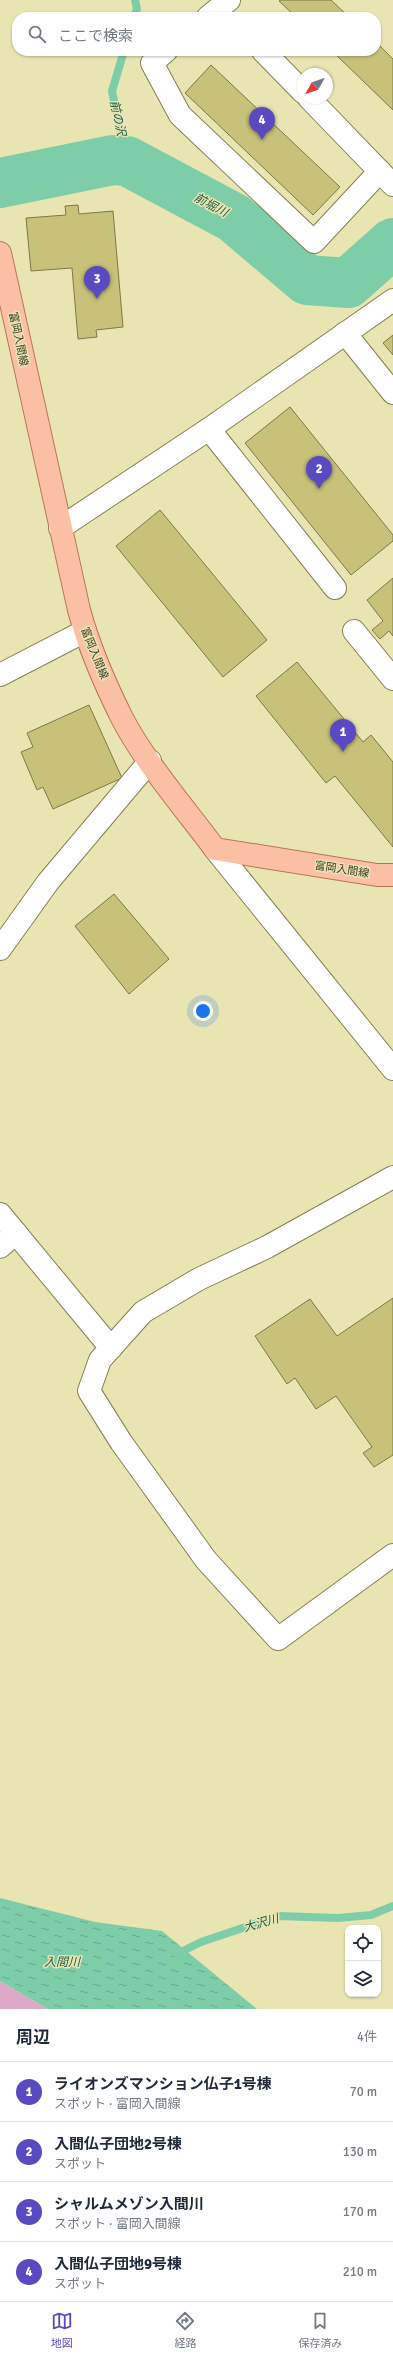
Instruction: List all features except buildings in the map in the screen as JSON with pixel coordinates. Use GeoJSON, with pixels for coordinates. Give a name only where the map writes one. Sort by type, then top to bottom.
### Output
{"type":"FeatureCollection","features":[{"type":"Feature","properties":{"kind":"main road","name":"富岡入間線"},"geometry":{"type":"LineString","coordinates":[[0,253],[60,528],[85,631],[122,719],[150,761],[215,849],[377,875],[393,875]]}},
{"type":"Feature","properties":{"kind":"street"},"geometry":{"type":"LineString","coordinates":[[160,56],[152,63],[180,115],[314,242],[387,178],[315,104]]}},
{"type":"Feature","properties":{"kind":"street"},"geometry":{"type":"LineString","coordinates":[[268,56],[297,86]]}},
{"type":"Feature","properties":{"kind":"street"},"geometry":{"type":"LineString","coordinates":[[60,528],[209,429],[393,300]]}},
{"type":"Feature","properties":{"kind":"street"},"geometry":{"type":"LineString","coordinates":[[346,333],[393,393]]}},
{"type":"Feature","properties":{"kind":"street"},"geometry":{"type":"LineString","coordinates":[[209,429],[335,588]]}},
{"type":"Feature","properties":{"kind":"street"},"geometry":{"type":"LineString","coordinates":[[0,675],[85,631]]}},
{"type":"Feature","properties":{"kind":"street"},"geometry":{"type":"LineString","coordinates":[[354,631],[393,679]]}},
{"type":"Feature","properties":{"kind":"street"},"geometry":{"type":"LineString","coordinates":[[0,949],[48,882],[150,761]]}},
{"type":"Feature","properties":{"kind":"street"},"geometry":{"type":"LineString","coordinates":[[215,849],[393,1069]]}},
{"type":"Feature","properties":{"kind":"street"},"geometry":{"type":"LineString","coordinates":[[393,1177],[267,1247],[199,1279],[143,1312],[100,1360],[88,1391],[121,1442],[206,1560],[278,1639],[393,1555]]}},
{"type":"Feature","properties":{"kind":"street"},"geometry":{"type":"LineString","coordinates":[[0,1214],[8,1240],[111,1348]]}},
{"type":"Feature","properties":{"kind":"shaded area"},"geometry":{"type":"Polygon","coordinates":[[[0,1981],[48,2009],[0,2009],[0,1981]]]}},
{"type":"Feature","properties":{"kind":"water","name":"入間川"},"geometry":{"type":"Polygon","coordinates":[[[0,1898],[95,1922],[162,1931],[257,2009],[48,2009],[0,1981],[0,1898]]]}},
{"type":"Feature","properties":{"kind":"waterway","name":"前の沢"},"geometry":{"type":"LineString","coordinates":[[135,0],[137,9],[136,12]]}},
{"type":"Feature","properties":{"kind":"waterway","name":"前の沢"},"geometry":{"type":"LineString","coordinates":[[122,56],[112,91],[127,161]]}},
{"type":"Feature","properties":{"kind":"waterway","name":"前堀川"},"geometry":{"type":"LineString","coordinates":[[0,183],[113,160],[127,161],[234,218],[307,280],[348,283],[393,243]]}},
{"type":"Feature","properties":{"kind":"waterway","name":"大沢川"},"geometry":{"type":"LineString","coordinates":[[177,1954],[201,1942],[278,1916],[338,1918],[371,1915],[393,1906]]}},
{"type":"Feature","properties":{"kind":"place","name":"入間仏子団地9号棟"},"geometry":{"type":"Point","coordinates":[262,140]}},
{"type":"Feature","properties":{"kind":"place","name":"シャルムメゾン入間川"},"geometry":{"type":"Point","coordinates":[97,299]}},
{"type":"Feature","properties":{"kind":"place","name":"入間仏子団地2号棟"},"geometry":{"type":"Point","coordinates":[319,489]}},
{"type":"Feature","properties":{"kind":"place","name":"ライオンズマンション仏子1号棟"},"geometry":{"type":"Point","coordinates":[343,752]}}]}
